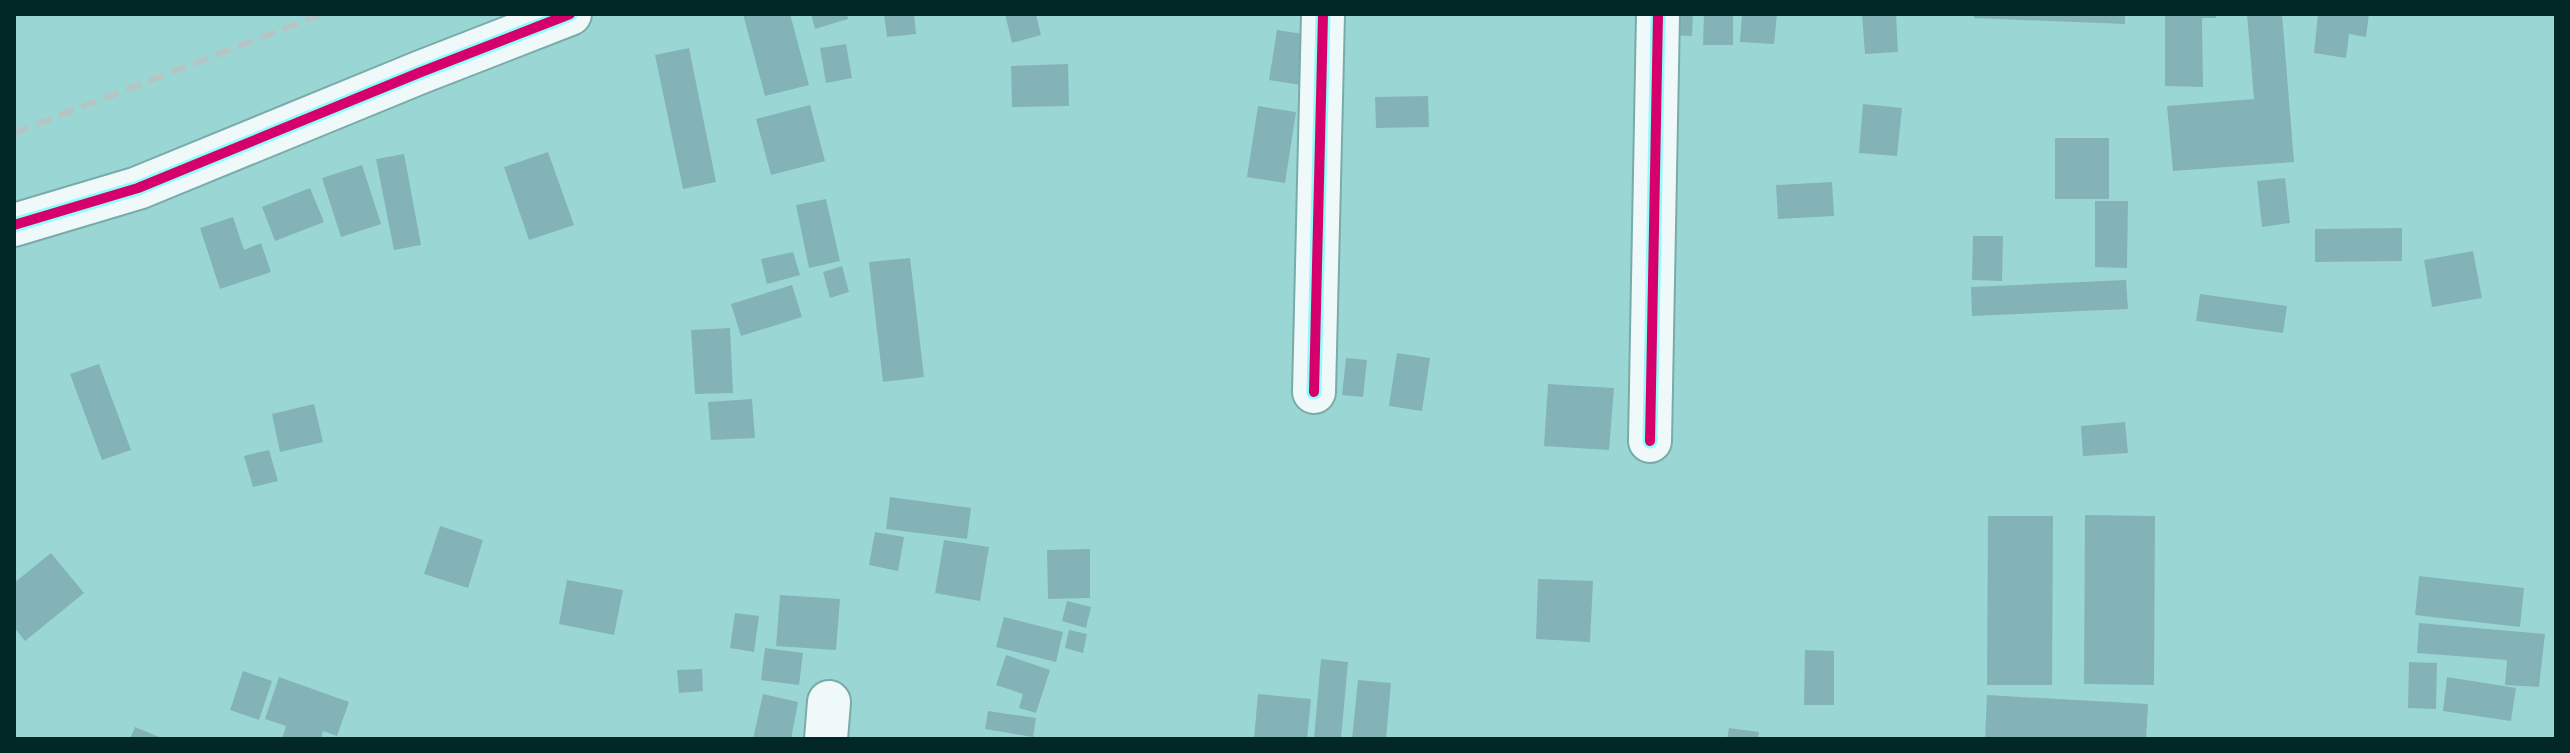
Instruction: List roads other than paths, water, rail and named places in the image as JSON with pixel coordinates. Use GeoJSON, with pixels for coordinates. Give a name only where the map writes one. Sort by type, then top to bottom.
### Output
{"type":"FeatureCollection","features":[{"type":"Feature","properties":{"kind":"street"},"geometry":{"type":"LineString","coordinates":[[14,225],[138,188],[570,14]]}},
{"type":"Feature","properties":{"kind":"street"},"geometry":{"type":"LineString","coordinates":[[1314,392],[1323,14]]}},
{"type":"Feature","properties":{"kind":"street"},"geometry":{"type":"LineString","coordinates":[[1650,441],[1658,14]]}},
{"type":"Feature","properties":{"kind":"railway"},"geometry":{"type":"LineString","coordinates":[[14,133],[322,14]]}}]}
